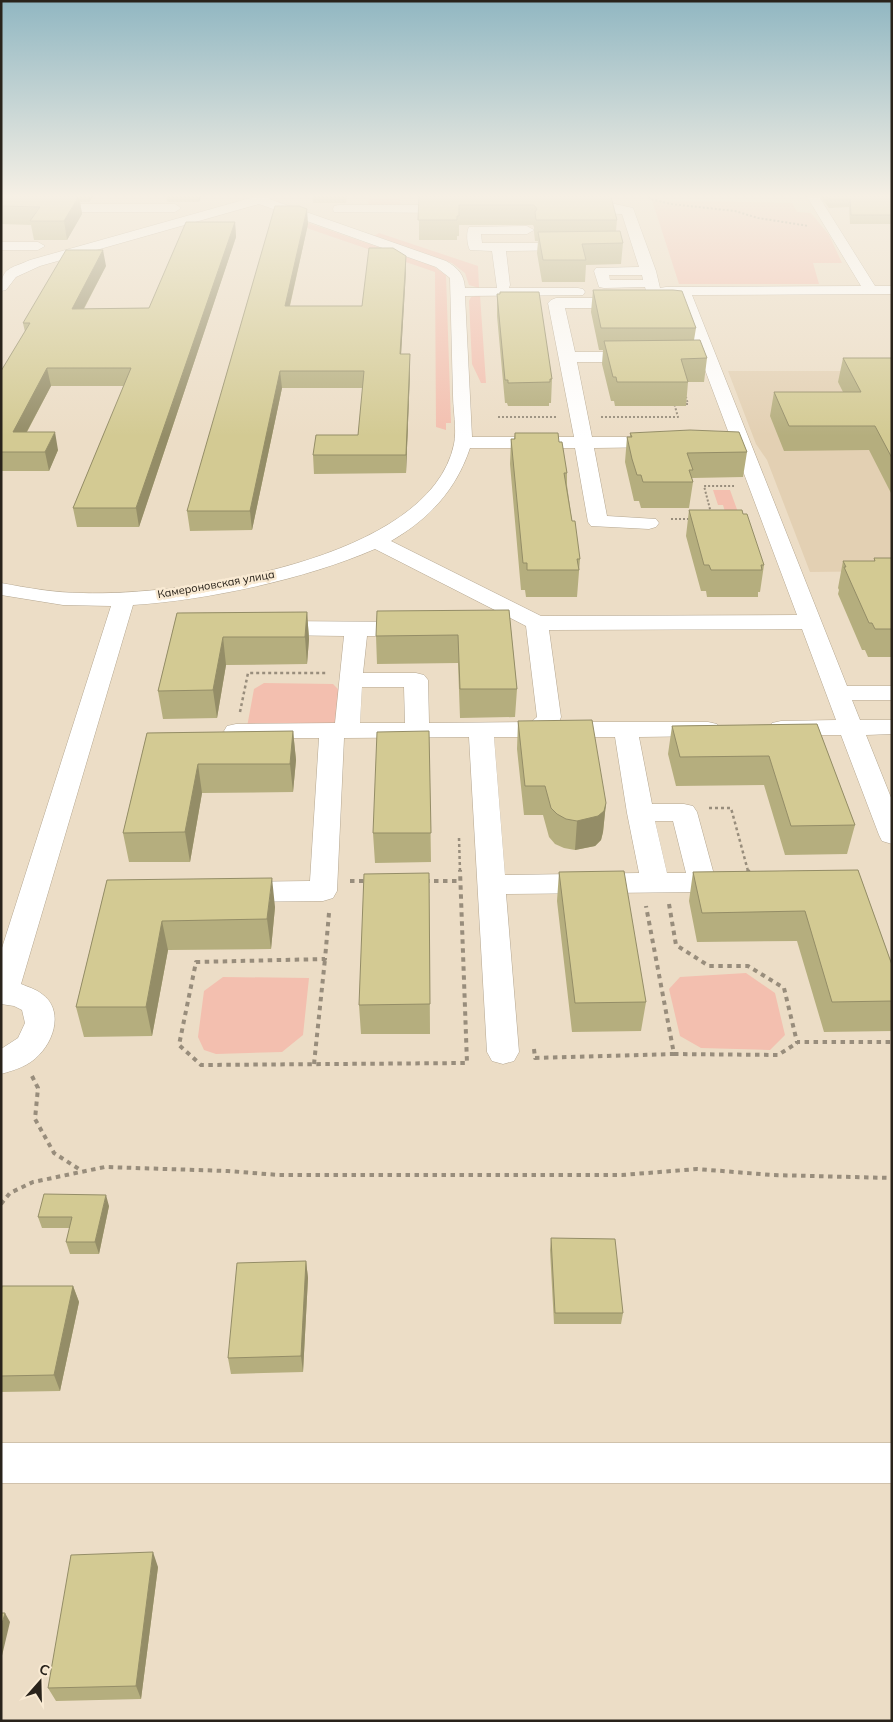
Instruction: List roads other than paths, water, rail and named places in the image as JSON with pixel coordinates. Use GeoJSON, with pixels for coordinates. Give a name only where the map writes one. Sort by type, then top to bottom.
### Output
{"type":"FeatureCollection","features":[{"type":"Feature","properties":{"kind":"street"},"geometry":{"type":"LineString","coordinates":[[1,287],[10,275]]}},
{"type":"Feature","properties":{"kind":"street","name":"Камероновская улица"},"geometry":{"type":"LineString","coordinates":[[1,589],[35,596],[83,600],[124,598],[188,591],[260,578],[343,554],[376,541],[409,521],[429,504],[448,478],[463,443],[459,292],[456,275]]}},
{"type":"Feature","properties":{"kind":"street"},"geometry":{"type":"LineString","coordinates":[[502,275],[503,285]]}},
{"type":"Feature","properties":{"kind":"street"},"geometry":{"type":"LineString","coordinates":[[490,304],[656,303],[648,275]]}},
{"type":"Feature","properties":{"kind":"street"},"geometry":{"type":"LineString","coordinates":[[862,275],[870,289]]}},
{"type":"Feature","properties":{"kind":"street"},"geometry":{"type":"LineString","coordinates":[[459,292],[651,282],[683,291],[892,290]]}},
{"type":"Feature","properties":{"kind":"street"},"geometry":{"type":"LineString","coordinates":[[683,291],[730,442],[809,622],[892,835]]}},
{"type":"Feature","properties":{"kind":"street"},"geometry":{"type":"LineString","coordinates":[[556,303],[568,357],[598,522],[650,523]]}},
{"type":"Feature","properties":{"kind":"street"},"geometry":{"type":"LineString","coordinates":[[568,357],[659,357]]}},
{"type":"Feature","properties":{"kind":"street"},"geometry":{"type":"LineString","coordinates":[[463,443],[681,442]]}},
{"type":"Feature","properties":{"kind":"street"},"geometry":{"type":"LineString","coordinates":[[376,541],[537,623],[809,622]]}},
{"type":"Feature","properties":{"kind":"street"},"geometry":{"type":"LineString","coordinates":[[11,1058],[33,1043],[40,1031],[42,1019],[38,1008],[30,1000],[18,994],[2,993],[124,598]]}},
{"type":"Feature","properties":{"kind":"street"},"geometry":{"type":"LineString","coordinates":[[478,617],[501,606]]}},
{"type":"Feature","properties":{"kind":"street"},"geometry":{"type":"LineString","coordinates":[[534,731],[547,723],[549,717],[537,623]]}},
{"type":"Feature","properties":{"kind":"street"},"geometry":{"type":"LineString","coordinates":[[251,628],[435,628]]}},
{"type":"Feature","properties":{"kind":"street"},"geometry":{"type":"LineString","coordinates":[[214,892],[323,891],[340,731],[351,680],[356,629]]}},
{"type":"Feature","properties":{"kind":"street"},"geometry":{"type":"LineString","coordinates":[[351,680],[416,680],[417,731]]}},
{"type":"Feature","properties":{"kind":"street"},"geometry":{"type":"LineString","coordinates":[[837,693],[892,693]]}},
{"type":"Feature","properties":{"kind":"street"},"geometry":{"type":"LineString","coordinates":[[762,728],[892,727]]}},
{"type":"Feature","properties":{"kind":"street"},"geometry":{"type":"LineString","coordinates":[[236,731],[534,731],[733,728]]}},
{"type":"Feature","properties":{"kind":"street"},"geometry":{"type":"LineString","coordinates":[[626,730],[640,813],[662,884]]}},
{"type":"Feature","properties":{"kind":"street"},"geometry":{"type":"LineString","coordinates":[[481,731],[503,1052]]}},
{"type":"Feature","properties":{"kind":"street"},"geometry":{"type":"LineString","coordinates":[[492,885],[702,882],[684,812],[640,813]]}},
{"type":"Feature","properties":{"kind":"street"},"geometry":{"type":"LineString","coordinates":[[3,1463],[892,1463]]}}]}
